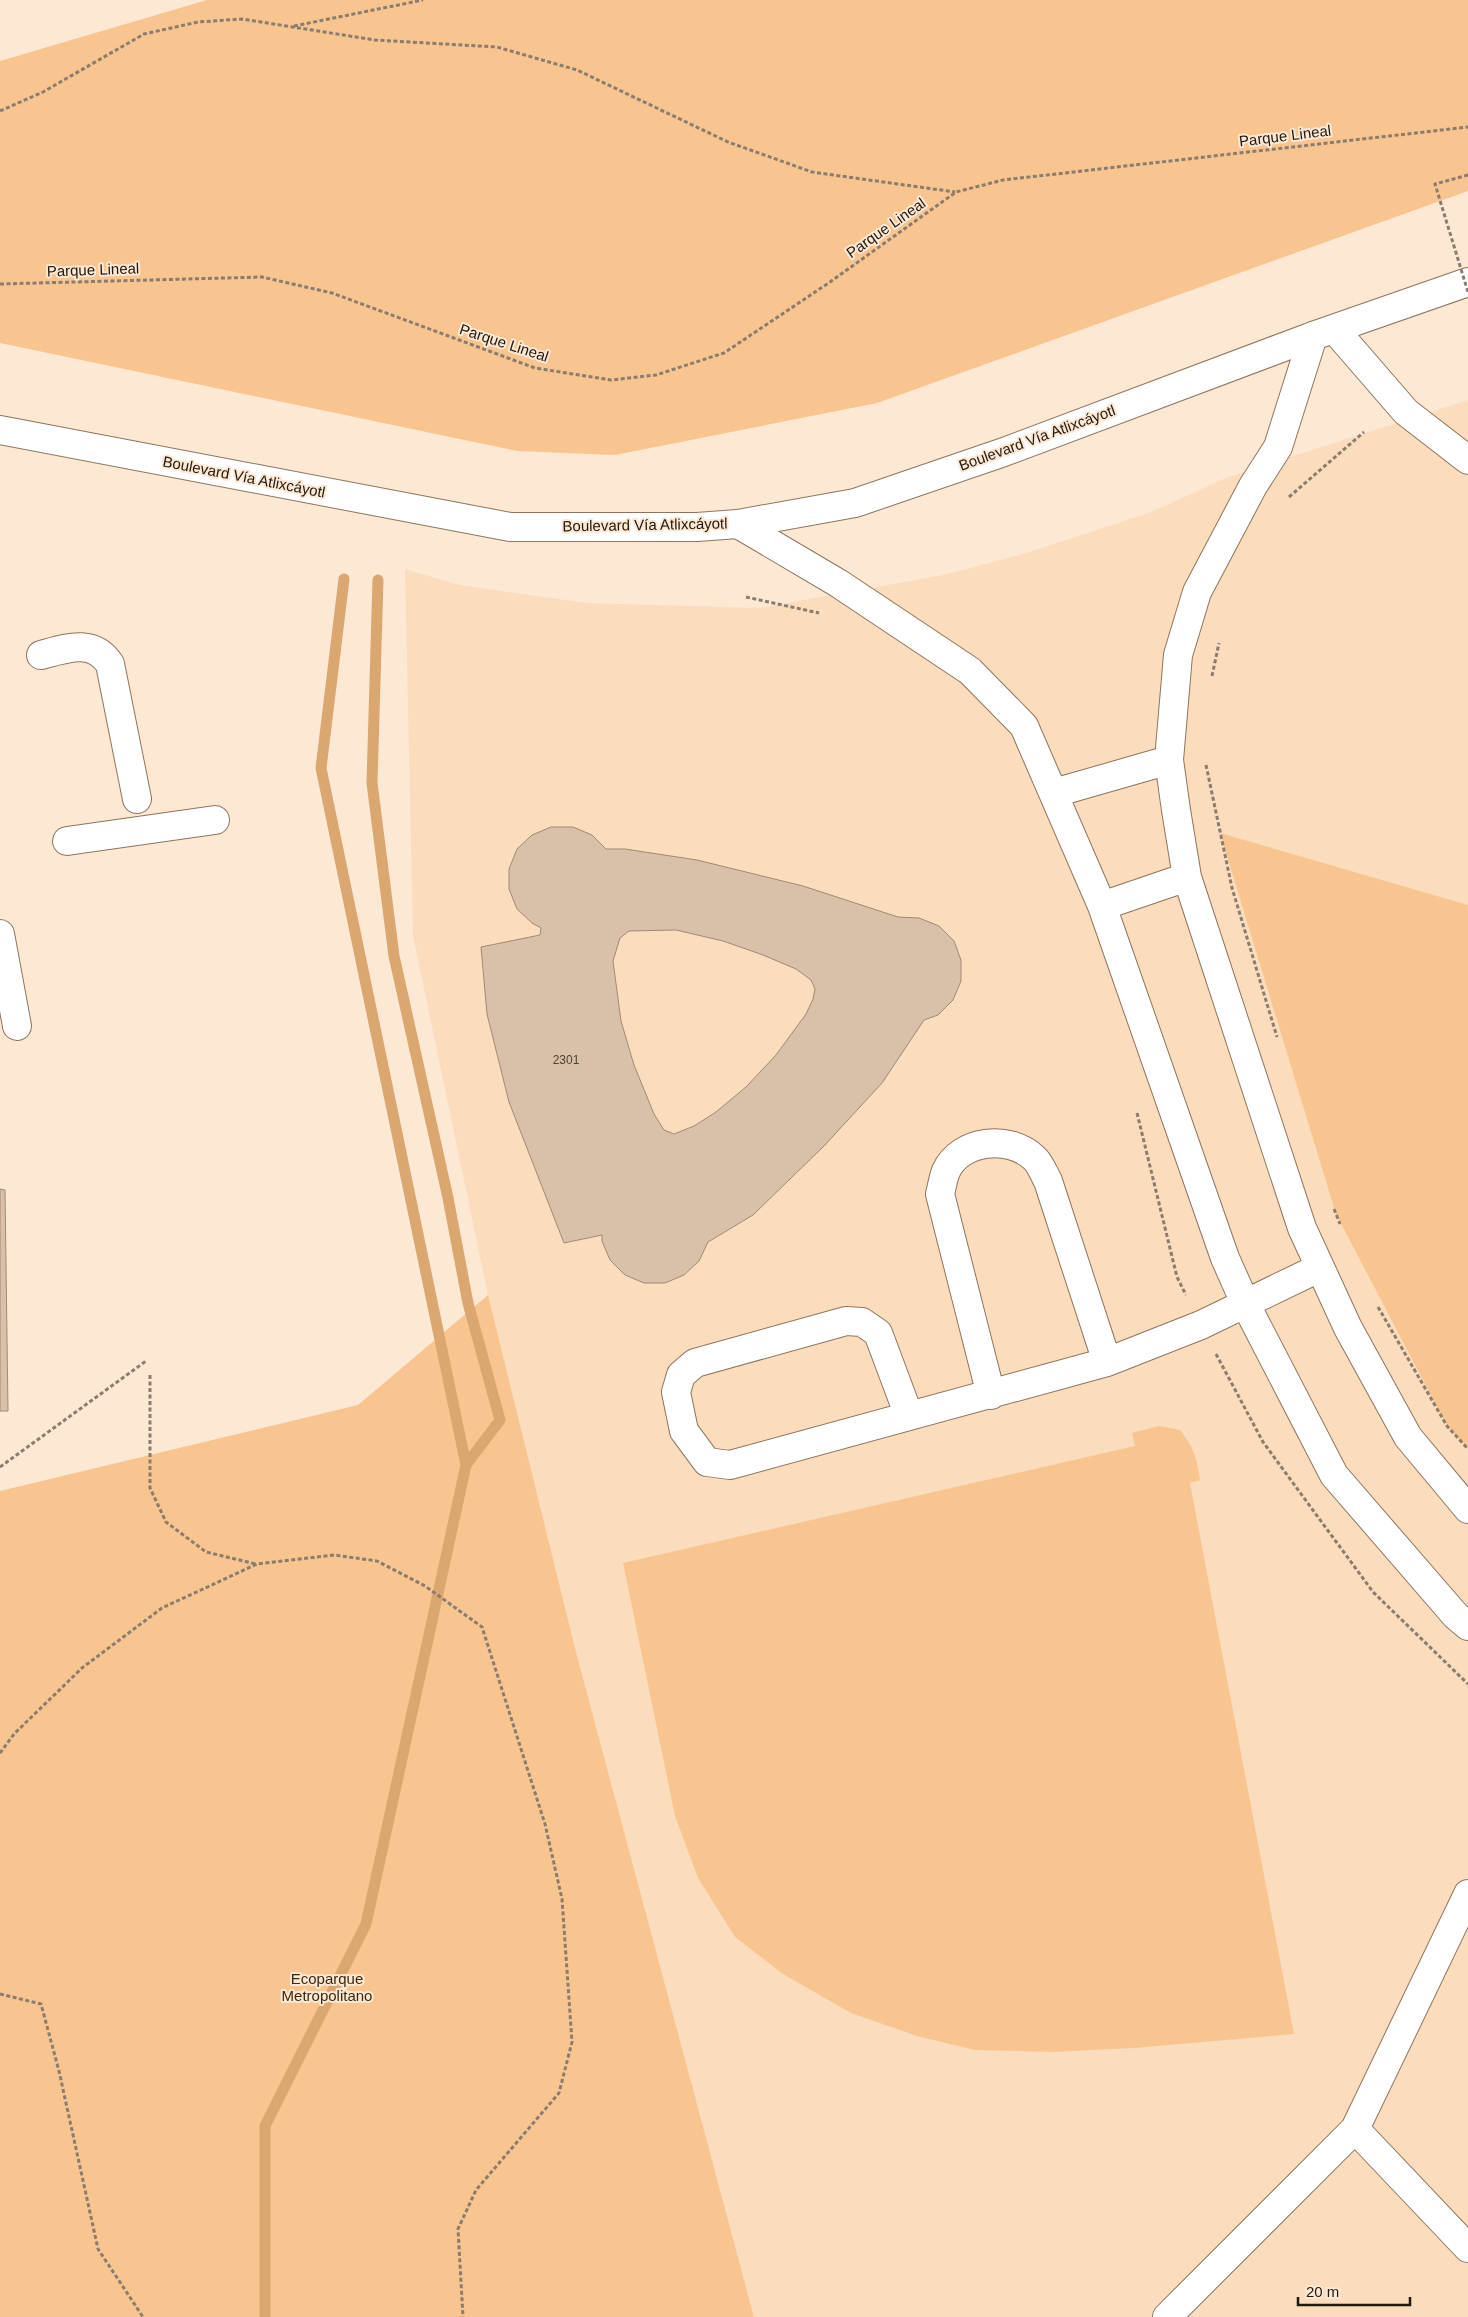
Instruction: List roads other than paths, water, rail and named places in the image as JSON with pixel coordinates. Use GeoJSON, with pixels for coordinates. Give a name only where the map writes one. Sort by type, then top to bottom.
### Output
{"type":"FeatureCollection","features":[{"type":"Feature","properties":{"kind":"main road","name":"Boulevard Vía Atlixcáyotl"},"geometry":{"type":"LineString","coordinates":[[0,430],[510,527],[697,527],[738,524],[855,503],[1004,452],[1324,333],[1468,282]]}},
{"type":"Feature","properties":{"kind":"main road"},"geometry":{"type":"LineString","coordinates":[[1468,460],[1406,412],[1324,333],[1278,447],[1253,486],[1197,592],[1178,655],[1169,760],[1187,877],[1302,1228],[1348,1328],[1408,1437],[1468,1509]]}},
{"type":"Feature","properties":{"kind":"main road"},"geometry":{"type":"LineString","coordinates":[[738,524],[838,583],[970,671],[1024,726],[1102,906],[1225,1258],[1245,1303],[1334,1475],[1468,1626]]}},
{"type":"Feature","properties":{"kind":"main road"},"geometry":{"type":"LineString","coordinates":[[41,655],[68,648],[91,648],[102,652],[110,664],[137,799]]}},
{"type":"Feature","properties":{"kind":"main road"},"geometry":{"type":"LineString","coordinates":[[1054,794],[1169,760]]}},
{"type":"Feature","properties":{"kind":"main road"},"geometry":{"type":"LineString","coordinates":[[67,841],[215,820]]}},
{"type":"Feature","properties":{"kind":"main road"},"geometry":{"type":"LineString","coordinates":[[1102,906],[1187,877]]}},
{"type":"Feature","properties":{"kind":"main road"},"geometry":{"type":"LineString","coordinates":[[0,934],[16,1026]]}},
{"type":"Feature","properties":{"kind":"main road"},"geometry":{"type":"LineString","coordinates":[[991,1395],[940,1194],[946,1170],[963,1151],[985,1143],[1012,1146],[1034,1157],[1048,1181],[1107,1362]]}},
{"type":"Feature","properties":{"kind":"main road"},"geometry":{"type":"LineString","coordinates":[[909,1416],[878,1333],[862,1322],[846,1321],[694,1363],[682,1375],[676,1392],[684,1431],[707,1462],[730,1465],[1107,1362],[1201,1325],[1319,1268]]}},
{"type":"Feature","properties":{"kind":"main road"},"geometry":{"type":"LineString","coordinates":[[1167,2317],[1355,2129],[1468,1894]]}},
{"type":"Feature","properties":{"kind":"main road"},"geometry":{"type":"LineString","coordinates":[[1355,2129],[1468,2248]]}},
{"type":"Feature","properties":{"kind":"waterway"},"geometry":{"type":"LineString","coordinates":[[265,2317],[265,2126],[366,1924],[466,1465],[321,768],[344,579]]}},
{"type":"Feature","properties":{"kind":"waterway"},"geometry":{"type":"LineString","coordinates":[[378,580],[372,783],[394,956],[448,1198],[468,1303],[500,1420],[466,1465]]}},
{"type":"Feature","properties":{"kind":"park label","name":"Ecoparque Metropolitano"},"geometry":{"type":"Point","coordinates":[327,1988]}}]}
